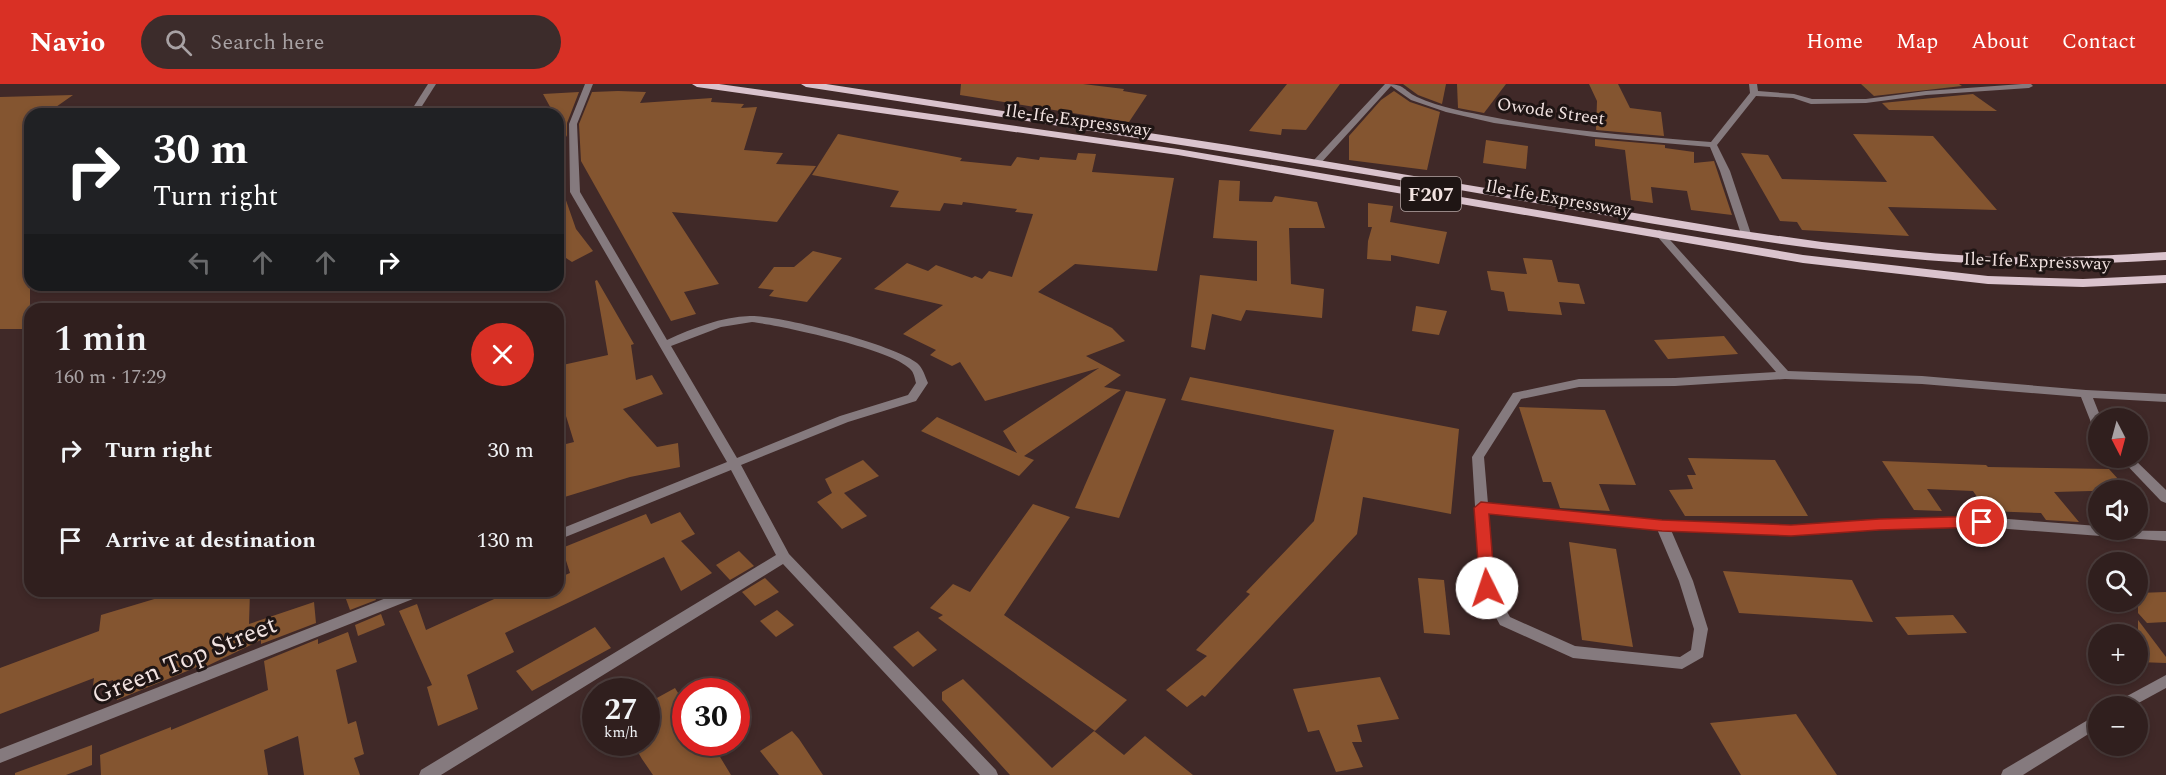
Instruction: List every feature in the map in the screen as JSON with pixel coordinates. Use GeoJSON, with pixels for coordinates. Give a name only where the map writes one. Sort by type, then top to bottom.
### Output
{"type":"FeatureCollection","features":[{"type":"Feature","properties":{"kind":"main road","name":"Ile-Ife Expressway"},"geometry":{"type":"LineString","coordinates":[[697,84],[1178,152],[1803,259],[1988,280],[2083,283],[2166,279]]}},
{"type":"Feature","properties":{"kind":"main road","name":"Ile-Ife Expressway"},"geometry":{"type":"LineString","coordinates":[[806,84],[1317,162],[1812,244],[1969,260],[2053,262],[2166,256]]}},
{"type":"Feature","properties":{"kind":"street"},"geometry":{"type":"LineString","coordinates":[[417,108],[432,84]]}},
{"type":"Feature","properties":{"kind":"street"},"geometry":{"type":"LineString","coordinates":[[589,84],[573,124],[574,192],[735,465],[784,556],[990,775]]}},
{"type":"Feature","properties":{"kind":"street"},"geometry":{"type":"LineString","coordinates":[[1317,162],[1391,84]]}},
{"type":"Feature","properties":{"kind":"street","name":"Owode Street"},"geometry":{"type":"LineString","coordinates":[[1391,84],[1419,102],[1457,114],[1567,131],[1713,146]]}},
{"type":"Feature","properties":{"kind":"street"},"geometry":{"type":"LineString","coordinates":[[1746,234],[1725,171],[1713,146],[1754,89],[1794,96],[1811,102],[1866,101],[1926,93],[2029,86]]}},
{"type":"Feature","properties":{"kind":"street"},"geometry":{"type":"LineString","coordinates":[[1659,233],[1785,375]]}},
{"type":"Feature","properties":{"kind":"street"},"geometry":{"type":"LineString","coordinates":[[564,533],[735,465],[844,418],[912,398],[922,383],[914,365],[893,353],[803,328],[754,319],[713,324],[665,345]]}},
{"type":"Feature","properties":{"kind":"street"},"geometry":{"type":"LineString","coordinates":[[1662,525],[1686,581],[1701,628],[1698,653],[1682,663],[1573,652],[1505,621],[1487,588],[1479,457],[1517,396],[1579,383],[1675,382],[1785,375],[1922,380],[2086,394],[2166,398]]}},
{"type":"Feature","properties":{"kind":"street"},"geometry":{"type":"LineString","coordinates":[[2086,394],[2091,408]]}},
{"type":"Feature","properties":{"kind":"street"},"geometry":{"type":"LineString","coordinates":[[2136,468],[2166,498]]}},
{"type":"Feature","properties":{"kind":"street"},"geometry":{"type":"LineString","coordinates":[[1481,508],[1662,525],[1791,531],[1879,525],[1982,522],[2166,536]]}},
{"type":"Feature","properties":{"kind":"street"},"geometry":{"type":"LineString","coordinates":[[427,775],[784,556]]}},
{"type":"Feature","properties":{"kind":"street","name":"Green Top Street"},"geometry":{"type":"LineString","coordinates":[[0,756],[403,597]]}},
{"type":"Feature","properties":{"kind":"street"},"geometry":{"type":"LineString","coordinates":[[2139,696],[2166,681]]}},
{"type":"Feature","properties":{"kind":"street"},"geometry":{"type":"LineString","coordinates":[[2009,775],[2088,726]]}},
{"type":"Feature","properties":{"kind":"building"},"geometry":{"type":"Polygon","coordinates":[[[961,84],[1083,84],[1124,89],[1123,91],[1147,95],[1129,122],[960,95],[961,84]]]}},
{"type":"Feature","properties":{"kind":"building"},"geometry":{"type":"Polygon","coordinates":[[[1287,84],[1340,84],[1306,130],[1282,129],[1281,135],[1249,131],[1287,84]]]}},
{"type":"Feature","properties":{"kind":"building"},"geometry":{"type":"Polygon","coordinates":[[[1403,84],[1446,84],[1442,104],[1418,95],[1403,84]]]}},
{"type":"Feature","properties":{"kind":"building"},"geometry":{"type":"Polygon","coordinates":[[[1457,84],[1506,84],[1484,113],[1458,108],[1457,84]]]}},
{"type":"Feature","properties":{"kind":"building"},"geometry":{"type":"Polygon","coordinates":[[[1589,84],[1618,84],[1630,108],[1661,112],[1664,136],[1596,130],[1597,101],[1589,84]]]}},
{"type":"Feature","properties":{"kind":"building"},"geometry":{"type":"Polygon","coordinates":[[[1861,84],[1959,84],[1962,86],[1874,96],[1861,84]]]}},
{"type":"Feature","properties":{"kind":"building"},"geometry":{"type":"Polygon","coordinates":[[[1394,91],[1410,102],[1440,112],[1427,170],[1349,160],[1349,136],[1381,100],[1394,91]]]}},
{"type":"Feature","properties":{"kind":"building"},"geometry":{"type":"Polygon","coordinates":[[[579,92],[567,123],[567,137],[564,132],[564,108],[551,108],[543,94],[579,92]]]}},
{"type":"Feature","properties":{"kind":"building"},"geometry":{"type":"Polygon","coordinates":[[[592,92],[646,92],[640,103],[712,98],[711,102],[744,104],[741,108],[757,107],[744,150],[783,153],[776,164],[816,166],[777,222],[672,212],[719,284],[684,292],[696,314],[671,321],[581,161],[579,124],[592,92]]]}},
{"type":"Feature","properties":{"kind":"building"},"geometry":{"type":"Polygon","coordinates":[[[1973,94],[1997,111],[1889,110],[1882,103],[1973,94]]]}},
{"type":"Feature","properties":{"kind":"building"},"geometry":{"type":"Polygon","coordinates":[[[73,95],[55,108],[24,108],[24,291],[30,291],[30,303],[24,303],[24,329],[0,329],[0,97],[73,95]]]}},
{"type":"Feature","properties":{"kind":"building"},"geometry":{"type":"Polygon","coordinates":[[[838,134],[962,158],[960,161],[1011,166],[1017,157],[1039,160],[1040,157],[1076,160],[1078,153],[1096,154],[1092,172],[1174,178],[1157,271],[1075,264],[1038,292],[1112,328],[1125,341],[1086,356],[1121,375],[1104,387],[1121,390],[1024,456],[1034,460],[1019,476],[921,431],[937,417],[1017,453],[1003,431],[1099,368],[985,401],[960,362],[952,366],[930,355],[936,350],[903,334],[943,305],[874,289],[907,263],[928,271],[936,265],[972,278],[975,276],[982,279],[989,271],[1012,277],[1033,214],[1015,212],[1017,209],[963,202],[962,205],[944,203],[940,211],[890,207],[899,191],[812,175],[838,134]]]}},
{"type":"Feature","properties":{"kind":"building"},"geometry":{"type":"Polygon","coordinates":[[[1853,134],[1933,136],[1997,210],[1888,207],[1909,236],[1802,230],[1797,222],[1780,221],[1741,153],[1768,155],[1782,179],[1887,182],[1853,134]]]}},
{"type":"Feature","properties":{"kind":"building"},"geometry":{"type":"Polygon","coordinates":[[[1595,139],[1665,145],[1665,148],[1694,152],[1694,163],[1714,161],[1732,215],[1691,210],[1687,191],[1651,187],[1653,203],[1631,200],[1625,150],[1595,146],[1595,139]]]}},
{"type":"Feature","properties":{"kind":"building"},"geometry":{"type":"Polygon","coordinates":[[[1486,140],[1528,146],[1526,169],[1483,163],[1486,140]]]}},
{"type":"Feature","properties":{"kind":"building"},"geometry":{"type":"Polygon","coordinates":[[[1219,180],[1240,181],[1239,201],[1272,202],[1275,196],[1317,202],[1325,228],[1289,228],[1291,284],[1324,289],[1322,318],[1246,310],[1241,321],[1212,314],[1205,350],[1191,347],[1200,275],[1257,281],[1257,241],[1213,238],[1219,180]]]}},
{"type":"Feature","properties":{"kind":"building"},"geometry":{"type":"Polygon","coordinates":[[[564,195],[576,229],[593,251],[572,262],[564,257],[564,195]]]}},
{"type":"Feature","properties":{"kind":"building"},"geometry":{"type":"Polygon","coordinates":[[[1368,203],[1393,206],[1390,222],[1447,232],[1439,264],[1391,255],[1391,261],[1367,259],[1372,227],[1368,227],[1368,203]]]}},
{"type":"Feature","properties":{"kind":"building"},"geometry":{"type":"Polygon","coordinates":[[[813,251],[842,258],[807,302],[769,296],[774,290],[758,288],[774,267],[794,267],[813,251]]]}},
{"type":"Feature","properties":{"kind":"building"},"geometry":{"type":"Polygon","coordinates":[[[1523,258],[1552,260],[1558,282],[1579,284],[1585,304],[1559,302],[1562,315],[1508,311],[1504,292],[1491,290],[1487,271],[1527,274],[1523,258]]]}},
{"type":"Feature","properties":{"kind":"building"},"geometry":{"type":"Polygon","coordinates":[[[597,280],[634,344],[631,345],[636,380],[652,375],[663,394],[623,409],[657,447],[678,443],[680,467],[630,477],[564,497],[564,444],[574,442],[564,410],[564,365],[608,355],[595,281],[597,280]]]}},
{"type":"Feature","properties":{"kind":"building"},"geometry":{"type":"Polygon","coordinates":[[[1416,306],[1447,311],[1439,335],[1412,331],[1416,306]]]}},
{"type":"Feature","properties":{"kind":"building"},"geometry":{"type":"Polygon","coordinates":[[[1724,336],[1738,354],[1668,359],[1654,340],[1724,336]]]}},
{"type":"Feature","properties":{"kind":"building"},"geometry":{"type":"Polygon","coordinates":[[[1190,377],[1459,429],[1451,514],[1363,497],[1357,534],[1205,697],[1202,695],[1187,707],[1166,690],[1207,656],[1196,650],[1250,594],[1246,592],[1314,521],[1334,430],[1181,400],[1190,377]]]}},
{"type":"Feature","properties":{"kind":"building"},"geometry":{"type":"Polygon","coordinates":[[[1126,391],[1166,399],[1119,518],[1075,508],[1126,391]]]}},
{"type":"Feature","properties":{"kind":"building"},"geometry":{"type":"Polygon","coordinates":[[[1519,407],[1605,410],[1636,485],[1599,484],[1610,511],[1560,508],[1551,482],[1543,482],[1519,407]]]}},
{"type":"Feature","properties":{"kind":"building"},"geometry":{"type":"Polygon","coordinates":[[[1688,458],[1775,460],[1808,516],[1685,516],[1669,490],[1693,489],[1687,475],[1696,475],[1688,458]]]}},
{"type":"Feature","properties":{"kind":"building"},"geometry":{"type":"Polygon","coordinates":[[[863,460],[879,476],[844,493],[867,516],[842,529],[817,502],[832,493],[825,479],[863,460]]]}},
{"type":"Feature","properties":{"kind":"building"},"geometry":{"type":"Polygon","coordinates":[[[1882,461],[1986,465],[1988,467],[2109,469],[2119,480],[2088,480],[2088,491],[2054,492],[2079,522],[2046,520],[2041,513],[1987,511],[1973,491],[1927,489],[1942,511],[1914,510],[1882,461]]]}},
{"type":"Feature","properties":{"kind":"building"},"geometry":{"type":"Polygon","coordinates":[[[1033,504],[1070,517],[1004,615],[1127,700],[1095,731],[938,618],[943,615],[930,608],[953,584],[970,592],[1033,504]]]}},
{"type":"Feature","properties":{"kind":"building"},"geometry":{"type":"Polygon","coordinates":[[[680,512],[695,534],[681,541],[712,573],[681,591],[664,557],[505,633],[514,652],[467,675],[478,709],[438,726],[427,687],[432,685],[399,611],[417,604],[426,630],[499,597],[564,597],[564,576],[570,573],[564,547],[646,514],[651,524],[680,512]]]}},
{"type":"Feature","properties":{"kind":"building"},"geometry":{"type":"Polygon","coordinates":[[[1569,542],[1616,549],[1633,647],[1582,640],[1569,542]]]}},
{"type":"Feature","properties":{"kind":"building"},"geometry":{"type":"Polygon","coordinates":[[[739,551],[754,566],[730,580],[716,565],[739,551]]]}},
{"type":"Feature","properties":{"kind":"building"},"geometry":{"type":"Polygon","coordinates":[[[1723,571],[1852,580],[1873,622],[1739,613],[1723,571]]]}},
{"type":"Feature","properties":{"kind":"building"},"geometry":{"type":"Polygon","coordinates":[[[765,578],[779,592],[755,606],[742,592],[765,578]]]}},
{"type":"Feature","properties":{"kind":"building"},"geometry":{"type":"Polygon","coordinates":[[[1418,578],[1444,580],[1450,635],[1424,633],[1418,578]]]}},
{"type":"Feature","properties":{"kind":"building"},"geometry":{"type":"Polygon","coordinates":[[[2166,592],[2166,622],[2147,623],[2138,613],[2148,612],[2148,593],[2166,592]]]}},
{"type":"Feature","properties":{"kind":"building"},"geometry":{"type":"Polygon","coordinates":[[[161,597],[250,597],[249,624],[314,602],[316,623],[261,644],[261,640],[207,666],[197,667],[117,700],[113,680],[93,686],[94,678],[0,714],[0,668],[99,631],[101,615],[161,597]]]}},
{"type":"Feature","properties":{"kind":"building"},"geometry":{"type":"Polygon","coordinates":[[[345,597],[375,597],[376,600],[350,610],[345,597]]]}},
{"type":"Feature","properties":{"kind":"building"},"geometry":{"type":"Polygon","coordinates":[[[777,610],[794,625],[776,637],[760,621],[777,610]]]}},
{"type":"Feature","properties":{"kind":"building"},"geometry":{"type":"Polygon","coordinates":[[[381,614],[385,625],[358,636],[355,625],[381,614]]]}},
{"type":"Feature","properties":{"kind":"building"},"geometry":{"type":"Polygon","coordinates":[[[1953,615],[1967,633],[1908,635],[1895,617],[1953,615]]]}},
{"type":"Feature","properties":{"kind":"building"},"geometry":{"type":"Polygon","coordinates":[[[595,627],[611,648],[532,691],[516,671],[595,627]]]}},
{"type":"Feature","properties":{"kind":"building"},"geometry":{"type":"Polygon","coordinates":[[[918,631],[937,650],[913,667],[893,647],[918,631]]]}},
{"type":"Feature","properties":{"kind":"building"},"geometry":{"type":"Polygon","coordinates":[[[348,632],[357,662],[336,670],[348,724],[356,721],[364,754],[354,758],[360,775],[304,775],[298,736],[264,750],[268,775],[101,775],[100,755],[171,727],[171,730],[268,690],[264,661],[318,639],[318,644],[348,632]]]}},
{"type":"Feature","properties":{"kind":"building"},"geometry":{"type":"Polygon","coordinates":[[[2148,633],[2166,657],[2166,663],[2148,662],[2148,633]]]}},
{"type":"Feature","properties":{"kind":"building"},"geometry":{"type":"Polygon","coordinates":[[[1380,677],[1399,719],[1357,725],[1362,742],[1352,742],[1363,767],[1336,772],[1319,730],[1308,732],[1293,689],[1380,677]]]}},
{"type":"Feature","properties":{"kind":"building"},"geometry":{"type":"Polygon","coordinates":[[[963,679],[1052,768],[1094,731],[1124,755],[1145,736],[1193,775],[1010,775],[942,700],[942,692],[963,679]]]}},
{"type":"Feature","properties":{"kind":"building"},"geometry":{"type":"Polygon","coordinates":[[[672,690],[672,756],[719,756],[731,775],[653,775],[640,756],[660,756],[660,696],[672,690]]]}},
{"type":"Feature","properties":{"kind":"building"},"geometry":{"type":"Polygon","coordinates":[[[1796,714],[1837,775],[1741,775],[1710,723],[1796,714]]]}},
{"type":"Feature","properties":{"kind":"building"},"geometry":{"type":"Polygon","coordinates":[[[792,731],[823,775],[779,775],[760,751],[792,731]]]}},
{"type":"Feature","properties":{"kind":"building"},"geometry":{"type":"Polygon","coordinates":[[[92,745],[92,765],[66,775],[15,775],[15,773],[92,745]]]}},
{"type":"Feature","properties":{"kind":"route"},"geometry":{"type":"LineString","coordinates":[[1487,588],[1481,508],[1662,525],[1791,531],[1879,525],[1982,522]]}}]}
